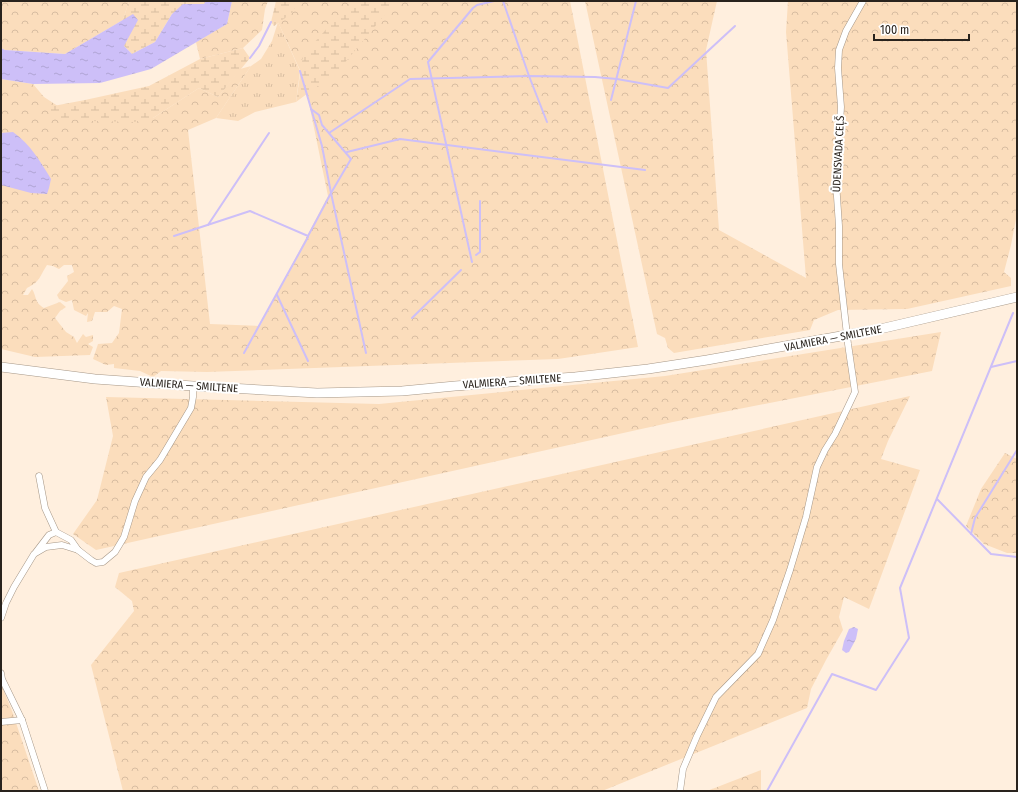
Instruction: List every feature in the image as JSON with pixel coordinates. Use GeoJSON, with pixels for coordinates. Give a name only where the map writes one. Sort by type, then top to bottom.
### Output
{"type":"FeatureCollection","features":[{"type":"Feature","properties":{"kind":"main road","name":"VALMIERA — SMILTENE"},"geometry":{"type":"LineString","coordinates":[[1,367],[95,379],[193,386],[317,393],[402,392],[648,369],[707,360],[848,335],[1017,297]]}},
{"type":"Feature","properties":{"kind":"street","name":"ŪDENSVADA CEĻŠ"},"geometry":{"type":"LineString","coordinates":[[680,791],[683,769],[716,697],[758,654],[773,620],[806,517],[817,467],[855,392],[839,264],[839,226],[836,182],[840,107],[838,68],[839,49],[846,31],[863,1]]}},
{"type":"Feature","properties":{"kind":"street"},"geometry":{"type":"LineString","coordinates":[[39,476],[45,508],[56,532],[71,540],[78,550],[91,560],[96,563],[103,562],[115,552],[124,537],[135,501],[146,477],[160,460],[191,408],[193,386]]}},
{"type":"Feature","properties":{"kind":"street"},"geometry":{"type":"LineString","coordinates":[[1,618],[14,587],[34,554],[49,535],[56,532]]}},
{"type":"Feature","properties":{"kind":"street"},"geometry":{"type":"LineString","coordinates":[[34,554],[46,547],[62,545],[78,550]]}},
{"type":"Feature","properties":{"kind":"street"},"geometry":{"type":"LineString","coordinates":[[1,673],[2,679],[22,720],[45,791]]}},
{"type":"Feature","properties":{"kind":"street"},"geometry":{"type":"LineString","coordinates":[[3,721],[22,720]]}},
{"type":"Feature","properties":{"kind":"green space"},"geometry":{"type":"Polygon","coordinates":[[[1,1],[129,1],[123,20],[65,54],[5,50],[1,48],[1,1]]]}},
{"type":"Feature","properties":{"kind":"green space"},"geometry":{"type":"Polygon","coordinates":[[[129,1],[206,1],[204,4],[172,14],[155,42],[132,54],[124,46],[123,20],[129,1]]]}},
{"type":"Feature","properties":{"kind":"green space"},"geometry":{"type":"Polygon","coordinates":[[[232,1],[268,1],[265,9],[262,30],[243,48],[200,59],[196,42],[227,24],[232,1]]]}},
{"type":"Feature","properties":{"kind":"green space"},"geometry":{"type":"Polygon","coordinates":[[[276,1],[298,1],[292,13],[274,26],[271,22],[276,1]]]}},
{"type":"Feature","properties":{"kind":"green space"},"geometry":{"type":"Polygon","coordinates":[[[285,1],[570,1],[638,347],[558,359],[207,372],[161,371],[153,377],[140,371],[114,368],[114,364],[106,365],[93,359],[98,344],[112,343],[119,333],[122,309],[114,306],[107,312],[95,312],[92,321],[87,322],[88,313],[86,316],[74,310],[72,300],[66,302],[59,299],[57,295],[68,281],[67,276],[74,272],[72,265],[64,265],[59,269],[47,265],[37,281],[27,288],[23,295],[28,295],[32,289],[37,301],[44,308],[60,302],[66,307],[60,311],[55,318],[66,332],[74,337],[77,343],[83,334],[86,337],[93,335],[93,341],[88,344],[93,347],[90,355],[35,357],[1,349],[1,79],[33,84],[44,97],[70,114],[153,118],[199,88],[218,97],[240,69],[251,66],[216,118],[188,130],[210,324],[260,326],[328,196],[304,79],[278,22],[285,1]]]}},
{"type":"Feature","properties":{"kind":"green space"},"geometry":{"type":"Polygon","coordinates":[[[351,1],[396,1],[338,71],[296,102],[303,55],[351,1]]]}},
{"type":"Feature","properties":{"kind":"green space"},"geometry":{"type":"Polygon","coordinates":[[[585,1],[717,1],[706,50],[719,230],[806,278],[786,32],[788,1],[1017,1],[1017,214],[1004,272],[1011,278],[1011,286],[907,309],[838,310],[814,320],[810,330],[674,353],[668,348],[665,338],[657,334],[585,1]]]}},
{"type":"Feature","properties":{"kind":"green space"},"geometry":{"type":"Polygon","coordinates":[[[278,22],[300,71],[296,102],[255,112],[238,121],[216,118],[251,66],[261,59],[272,41],[278,22]]]}},
{"type":"Feature","properties":{"kind":"green space"},"geometry":{"type":"Polygon","coordinates":[[[243,48],[250,58],[218,97],[199,88],[153,118],[134,122],[90,121],[55,118],[48,107],[149,86],[200,59],[243,48]]]}},
{"type":"Feature","properties":{"kind":"green space"},"geometry":{"type":"Polygon","coordinates":[[[941,332],[932,371],[673,422],[96,550],[73,534],[97,500],[113,436],[106,397],[379,404],[665,376],[941,332]]]}},
{"type":"Feature","properties":{"kind":"green space"},"geometry":{"type":"Polygon","coordinates":[[[910,396],[881,459],[920,470],[869,609],[844,597],[839,617],[843,630],[811,689],[807,708],[602,791],[123,791],[91,665],[134,611],[132,601],[115,587],[119,573],[910,396]]]}},
{"type":"Feature","properties":{"kind":"green space"},"geometry":{"type":"Polygon","coordinates":[[[1005,453],[1017,459],[1017,553],[1007,553],[984,544],[966,526],[981,489],[1005,453]]]}},
{"type":"Feature","properties":{"kind":"green space"},"geometry":{"type":"Polygon","coordinates":[[[1,684],[12,711],[39,791],[1,791],[1,684]]]}},
{"type":"Feature","properties":{"kind":"green space"},"geometry":{"type":"Polygon","coordinates":[[[761,770],[761,791],[707,791],[761,770]]]}},
{"type":"Feature","properties":{"kind":"water"},"geometry":{"type":"Polygon","coordinates":[[[206,1],[232,1],[227,24],[151,69],[100,83],[33,84],[1,79],[1,48],[5,50],[65,54],[133,14],[138,20],[124,46],[132,54],[155,42],[172,14],[183,4],[204,4],[206,1]]]}},
{"type":"Feature","properties":{"kind":"water"},"geometry":{"type":"Polygon","coordinates":[[[13,132],[30,148],[51,179],[47,194],[31,193],[1,185],[1,133],[13,132]]]}},
{"type":"Feature","properties":{"kind":"water"},"geometry":{"type":"Polygon","coordinates":[[[854,627],[858,629],[856,639],[849,652],[846,653],[842,650],[844,641],[849,629],[854,627]]]}},
{"type":"Feature","properties":{"kind":"waterway"},"geometry":{"type":"LineString","coordinates":[[472,262],[428,62],[473,8],[477,5],[494,1]]}},
{"type":"Feature","properties":{"kind":"waterway"},"geometry":{"type":"LineString","coordinates":[[329,133],[410,79],[529,76],[503,1]]}},
{"type":"Feature","properties":{"kind":"waterway"},"geometry":{"type":"LineString","coordinates":[[611,100],[636,1]]}},
{"type":"Feature","properties":{"kind":"waterway"},"geometry":{"type":"LineString","coordinates":[[250,58],[259,46],[271,22]]}},
{"type":"Feature","properties":{"kind":"waterway"},"geometry":{"type":"LineString","coordinates":[[547,122],[529,76],[595,77],[617,79],[668,88],[735,26]]}},
{"type":"Feature","properties":{"kind":"waterway"},"geometry":{"type":"LineString","coordinates":[[300,71],[322,146],[366,353]]}},
{"type":"Feature","properties":{"kind":"waterway"},"geometry":{"type":"LineString","coordinates":[[174,236],[250,211],[308,236],[351,159],[322,125],[319,115],[311,109]]}},
{"type":"Feature","properties":{"kind":"waterway"},"geometry":{"type":"LineString","coordinates":[[208,225],[269,133]]}},
{"type":"Feature","properties":{"kind":"waterway"},"geometry":{"type":"LineString","coordinates":[[347,152],[400,139],[645,170]]}},
{"type":"Feature","properties":{"kind":"waterway"},"geometry":{"type":"LineString","coordinates":[[476,255],[480,252],[480,201]]}},
{"type":"Feature","properties":{"kind":"waterway"},"geometry":{"type":"LineString","coordinates":[[244,353],[308,237]]}},
{"type":"Feature","properties":{"kind":"waterway"},"geometry":{"type":"LineString","coordinates":[[412,318],[461,270]]}},
{"type":"Feature","properties":{"kind":"waterway"},"geometry":{"type":"LineString","coordinates":[[277,295],[308,361]]}},
{"type":"Feature","properties":{"kind":"waterway"},"geometry":{"type":"LineString","coordinates":[[767,791],[832,674],[876,690],[909,638],[900,588],[1013,313]]}},
{"type":"Feature","properties":{"kind":"waterway"},"geometry":{"type":"LineString","coordinates":[[991,367],[1017,361]]}},
{"type":"Feature","properties":{"kind":"waterway"},"geometry":{"type":"LineString","coordinates":[[971,534],[975,518],[1017,450]]}},
{"type":"Feature","properties":{"kind":"waterway"},"geometry":{"type":"LineString","coordinates":[[937,499],[991,554],[1017,557]]}}]}
